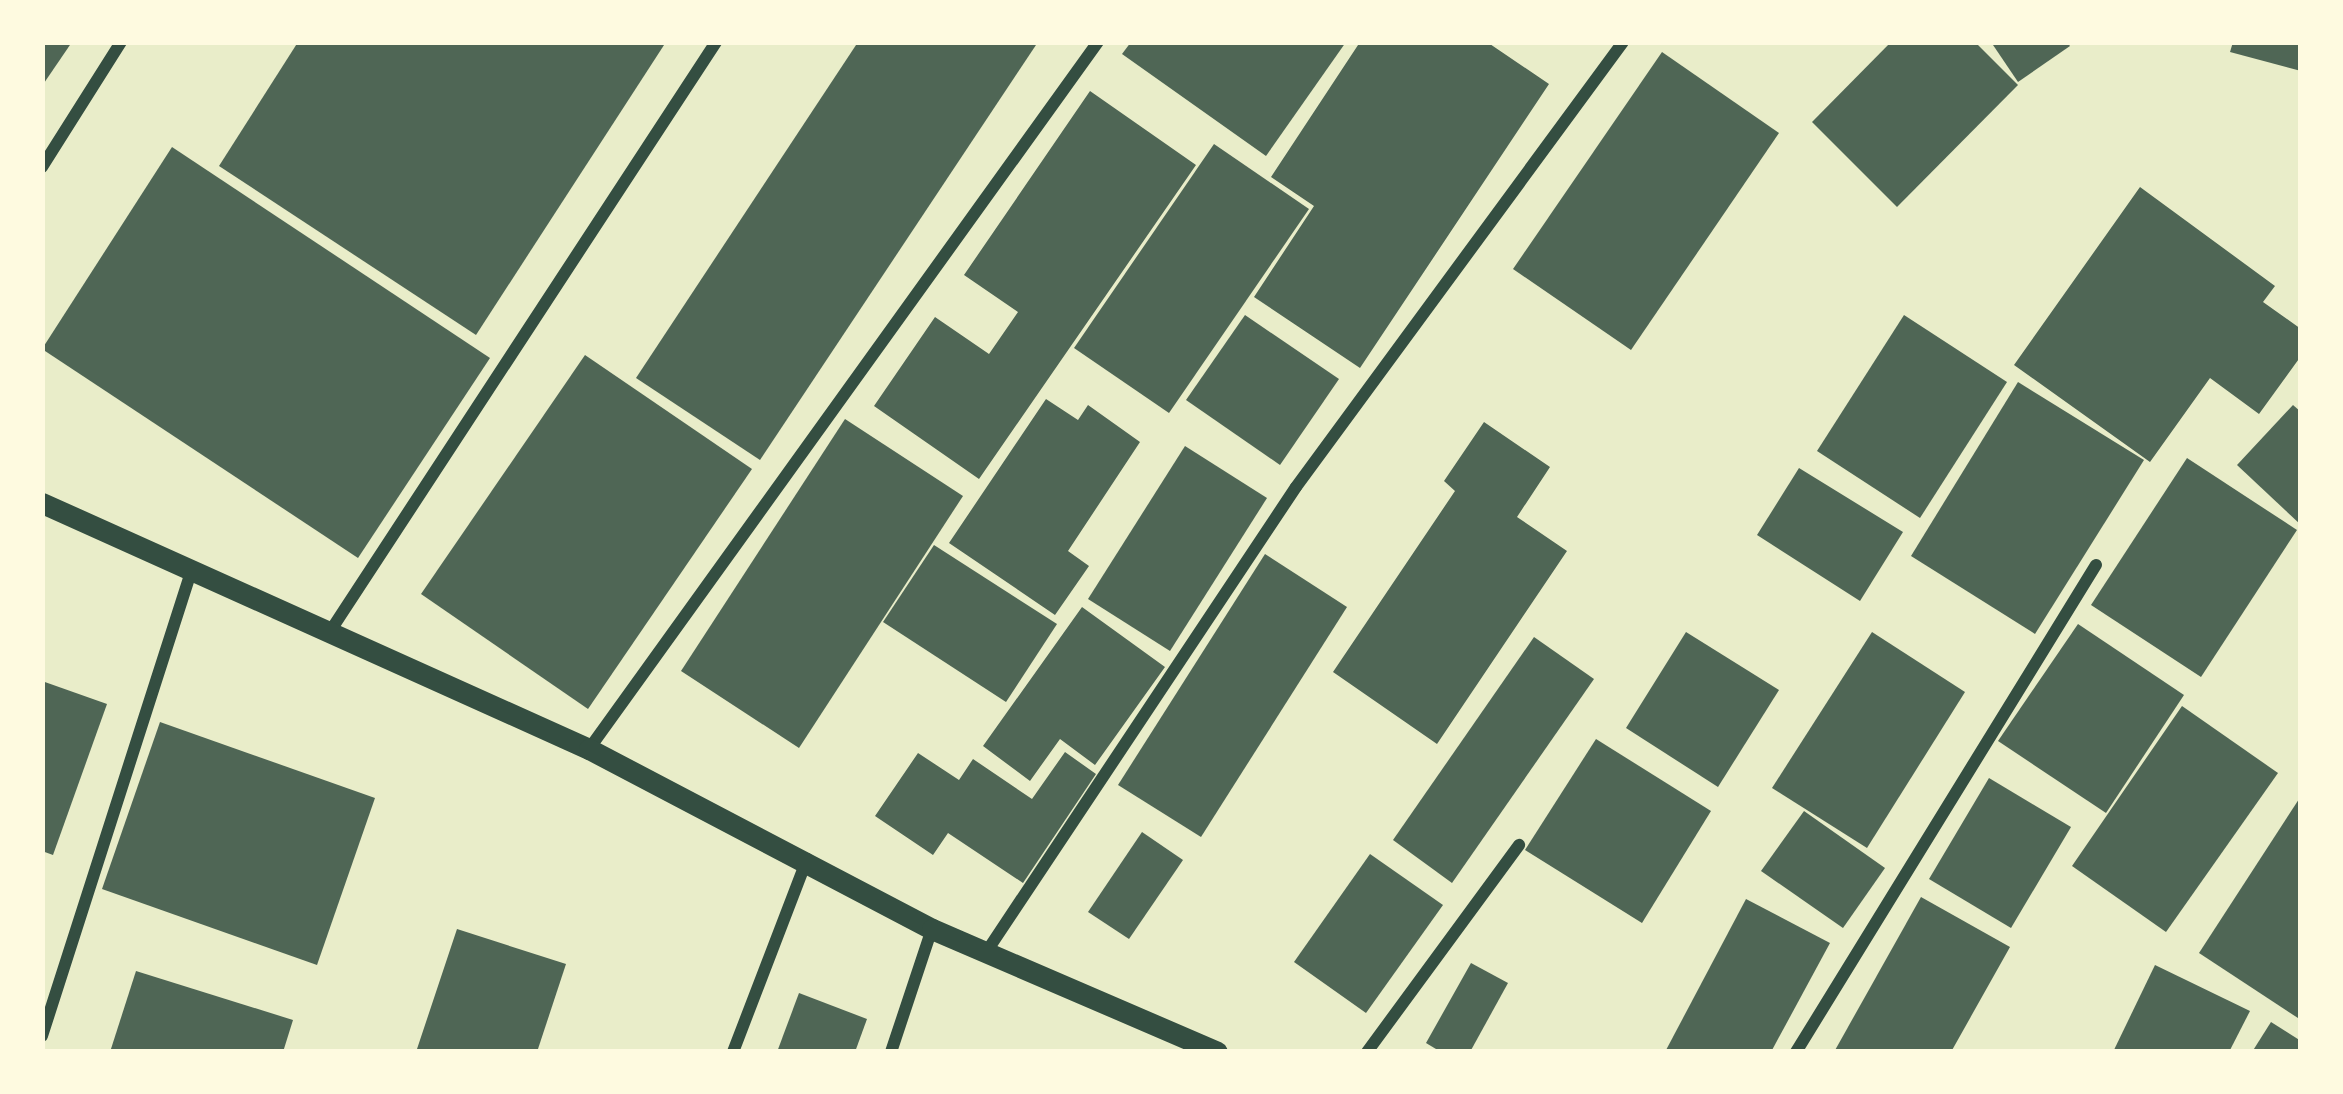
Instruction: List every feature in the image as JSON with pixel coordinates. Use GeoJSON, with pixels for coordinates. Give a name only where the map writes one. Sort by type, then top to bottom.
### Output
{"type":"FeatureCollection","features":[{"type":"Feature","properties":{"kind":"street"},"geometry":{"type":"LineString","coordinates":[[42,167],[121,42]]}},
{"type":"Feature","properties":{"kind":"street"},"geometry":{"type":"LineString","coordinates":[[331,630],[716,42]]}},
{"type":"Feature","properties":{"kind":"street"},"geometry":{"type":"LineString","coordinates":[[589,748],[1097,42]]}},
{"type":"Feature","properties":{"kind":"street"},"geometry":{"type":"LineString","coordinates":[[987,951],[1296,487],[1623,42]]}},
{"type":"Feature","properties":{"kind":"street"},"geometry":{"type":"LineString","coordinates":[[42,503],[589,748],[932,929],[1213,1051]]}},
{"type":"Feature","properties":{"kind":"street"},"geometry":{"type":"LineString","coordinates":[[1796,1052],[2096,565]]}},
{"type":"Feature","properties":{"kind":"street"},"geometry":{"type":"LineString","coordinates":[[42,1036],[191,572]]}},
{"type":"Feature","properties":{"kind":"street"},"geometry":{"type":"LineString","coordinates":[[1367,1052],[1519,845]]}},
{"type":"Feature","properties":{"kind":"street"},"geometry":{"type":"LineString","coordinates":[[733,1052],[807,859]]}},
{"type":"Feature","properties":{"kind":"street"},"geometry":{"type":"LineString","coordinates":[[891,1052],[932,929]]}},
{"type":"Feature","properties":{"kind":"building"},"geometry":{"type":"Polygon","coordinates":[[[42,42],[72,42],[42,86],[42,42]]]}},
{"type":"Feature","properties":{"kind":"building"},"geometry":{"type":"Polygon","coordinates":[[[298,42],[666,42],[476,335],[219,166],[298,42]]]}},
{"type":"Feature","properties":{"kind":"building"},"geometry":{"type":"Polygon","coordinates":[[[858,42],[1038,42],[760,460],[636,378],[858,42]]]}},
{"type":"Feature","properties":{"kind":"building"},"geometry":{"type":"Polygon","coordinates":[[[1131,42],[1346,42],[1266,156],[1122,54],[1131,42]]]}},
{"type":"Feature","properties":{"kind":"building"},"geometry":{"type":"Polygon","coordinates":[[[1360,42],[1487,42],[1549,84],[1360,368],[1254,297],[1314,206],[1271,177],[1360,42]]]}},
{"type":"Feature","properties":{"kind":"building"},"geometry":{"type":"Polygon","coordinates":[[[1891,42],[1975,42],[2018,85],[1897,207],[1812,122],[1891,42]]]}},
{"type":"Feature","properties":{"kind":"building"},"geometry":{"type":"Polygon","coordinates":[[[1991,42],[2067,42],[2070,46],[2018,82],[1991,42]]]}},
{"type":"Feature","properties":{"kind":"building"},"geometry":{"type":"Polygon","coordinates":[[[2233,42],[2301,42],[2301,71],[2230,52],[2233,42]]]}},
{"type":"Feature","properties":{"kind":"building"},"geometry":{"type":"Polygon","coordinates":[[[1662,52],[1779,133],[1631,350],[1513,269],[1662,52]]]}},
{"type":"Feature","properties":{"kind":"building"},"geometry":{"type":"Polygon","coordinates":[[[1090,91],[1196,165],[979,479],[874,406],[935,317],[989,354],[1018,312],[964,275],[1090,91]]]}},
{"type":"Feature","properties":{"kind":"building"},"geometry":{"type":"Polygon","coordinates":[[[1214,144],[1309,209],[1169,413],[1074,348],[1214,144]]]}},
{"type":"Feature","properties":{"kind":"building"},"geometry":{"type":"Polygon","coordinates":[[[172,147],[490,358],[358,558],[42,349],[172,147]]]}},
{"type":"Feature","properties":{"kind":"building"},"geometry":{"type":"Polygon","coordinates":[[[2140,187],[2275,286],[2263,302],[2301,329],[2301,356],[2259,414],[2210,378],[2150,462],[2014,365],[2140,187]]]}},
{"type":"Feature","properties":{"kind":"building"},"geometry":{"type":"Polygon","coordinates":[[[1245,315],[1339,379],[1280,465],[1186,400],[1245,315]]]}},
{"type":"Feature","properties":{"kind":"building"},"geometry":{"type":"Polygon","coordinates":[[[1904,315],[2007,382],[1920,518],[1817,451],[1904,315]]]}},
{"type":"Feature","properties":{"kind":"building"},"geometry":{"type":"Polygon","coordinates":[[[585,355],[752,469],[588,709],[421,594],[585,355]]]}},
{"type":"Feature","properties":{"kind":"building"},"geometry":{"type":"Polygon","coordinates":[[[2018,382],[2144,460],[2035,634],[1911,556],[2018,382]]]}},
{"type":"Feature","properties":{"kind":"building"},"geometry":{"type":"Polygon","coordinates":[[[1046,399],[1078,420],[1088,405],[1140,442],[1068,551],[1089,566],[1055,615],[949,543],[1046,399]]]}},
{"type":"Feature","properties":{"kind":"building"},"geometry":{"type":"Polygon","coordinates":[[[2293,405],[2301,412],[2301,525],[2237,465],[2293,405]]]}},
{"type":"Feature","properties":{"kind":"building"},"geometry":{"type":"Polygon","coordinates":[[[845,419],[963,496],[799,748],[681,671],[845,419]]]}},
{"type":"Feature","properties":{"kind":"building"},"geometry":{"type":"Polygon","coordinates":[[[1484,422],[1550,467],[1517,517],[1567,551],[1437,744],[1333,672],[1455,491],[1444,481],[1484,422]]]}},
{"type":"Feature","properties":{"kind":"building"},"geometry":{"type":"Polygon","coordinates":[[[1185,446],[1267,498],[1170,651],[1088,599],[1185,446]]]}},
{"type":"Feature","properties":{"kind":"building"},"geometry":{"type":"Polygon","coordinates":[[[2187,458],[2297,530],[2201,677],[2091,605],[2187,458]]]}},
{"type":"Feature","properties":{"kind":"building"},"geometry":{"type":"Polygon","coordinates":[[[1799,468],[1903,532],[1860,601],[1757,535],[1799,468]]]}},
{"type":"Feature","properties":{"kind":"building"},"geometry":{"type":"Polygon","coordinates":[[[934,545],[1057,624],[1006,702],[883,622],[934,545]]]}},
{"type":"Feature","properties":{"kind":"building"},"geometry":{"type":"Polygon","coordinates":[[[1265,554],[1347,607],[1201,837],[1118,785],[1265,554]]]}},
{"type":"Feature","properties":{"kind":"building"},"geometry":{"type":"Polygon","coordinates":[[[1082,607],[1165,667],[1095,765],[1060,739],[1030,781],[983,746],[1082,607]]]}},
{"type":"Feature","properties":{"kind":"building"},"geometry":{"type":"Polygon","coordinates":[[[2078,624],[2184,695],[2106,813],[1998,741],[2078,624]]]}},
{"type":"Feature","properties":{"kind":"building"},"geometry":{"type":"Polygon","coordinates":[[[1686,632],[1779,690],[1718,787],[1626,728],[1686,632]]]}},
{"type":"Feature","properties":{"kind":"building"},"geometry":{"type":"Polygon","coordinates":[[[1872,632],[1965,692],[1867,848],[1772,788],[1872,632]]]}},
{"type":"Feature","properties":{"kind":"building"},"geometry":{"type":"Polygon","coordinates":[[[1534,637],[1594,679],[1452,883],[1393,840],[1534,637]]]}},
{"type":"Feature","properties":{"kind":"building"},"geometry":{"type":"Polygon","coordinates":[[[42,681],[107,704],[53,855],[42,851],[42,681]]]}},
{"type":"Feature","properties":{"kind":"building"},"geometry":{"type":"Polygon","coordinates":[[[2182,706],[2278,773],[2166,932],[2072,866],[2182,706]]]}},
{"type":"Feature","properties":{"kind":"building"},"geometry":{"type":"Polygon","coordinates":[[[160,722],[375,798],[317,965],[102,889],[160,722]]]}},
{"type":"Feature","properties":{"kind":"building"},"geometry":{"type":"Polygon","coordinates":[[[1596,739],[1711,811],[1642,923],[1525,850],[1596,739]]]}},
{"type":"Feature","properties":{"kind":"building"},"geometry":{"type":"Polygon","coordinates":[[[1065,752],[1096,774],[1023,883],[948,833],[933,855],[875,816],[918,753],[959,780],[973,759],[1032,799],[1065,752]]]}},
{"type":"Feature","properties":{"kind":"building"},"geometry":{"type":"Polygon","coordinates":[[[1989,778],[2071,827],[2011,928],[1929,879],[1989,778]]]}},
{"type":"Feature","properties":{"kind":"building"},"geometry":{"type":"Polygon","coordinates":[[[2301,796],[2301,1020],[2199,953],[2301,796]]]}},
{"type":"Feature","properties":{"kind":"building"},"geometry":{"type":"Polygon","coordinates":[[[1804,811],[1885,868],[1843,928],[1761,871],[1804,811]]]}},
{"type":"Feature","properties":{"kind":"building"},"geometry":{"type":"Polygon","coordinates":[[[1142,832],[1183,860],[1129,939],[1088,912],[1142,832]]]}},
{"type":"Feature","properties":{"kind":"building"},"geometry":{"type":"Polygon","coordinates":[[[1370,854],[1443,905],[1366,1013],[1294,962],[1370,854]]]}},
{"type":"Feature","properties":{"kind":"building"},"geometry":{"type":"Polygon","coordinates":[[[1921,897],[2010,947],[1951,1052],[1834,1052],[1921,897]]]}},
{"type":"Feature","properties":{"kind":"building"},"geometry":{"type":"Polygon","coordinates":[[[1746,899],[1830,943],[1771,1052],[1665,1052],[1746,899]]]}},
{"type":"Feature","properties":{"kind":"building"},"geometry":{"type":"Polygon","coordinates":[[[457,929],[566,964],[537,1052],[416,1052],[457,929]]]}},
{"type":"Feature","properties":{"kind":"building"},"geometry":{"type":"Polygon","coordinates":[[[1471,963],[1508,983],[1470,1052],[1441,1052],[1426,1043],[1471,963]]]}},
{"type":"Feature","properties":{"kind":"building"},"geometry":{"type":"Polygon","coordinates":[[[2155,965],[2250,1011],[2229,1052],[2113,1052],[2155,965]]]}},
{"type":"Feature","properties":{"kind":"building"},"geometry":{"type":"Polygon","coordinates":[[[136,971],[293,1020],[283,1052],[110,1052],[136,971]]]}},
{"type":"Feature","properties":{"kind":"building"},"geometry":{"type":"Polygon","coordinates":[[[799,993],[867,1019],[855,1052],[777,1052],[799,993]]]}},
{"type":"Feature","properties":{"kind":"building"},"geometry":{"type":"Polygon","coordinates":[[[2271,1022],[2301,1041],[2301,1052],[2252,1052],[2271,1022]]]}}]}
